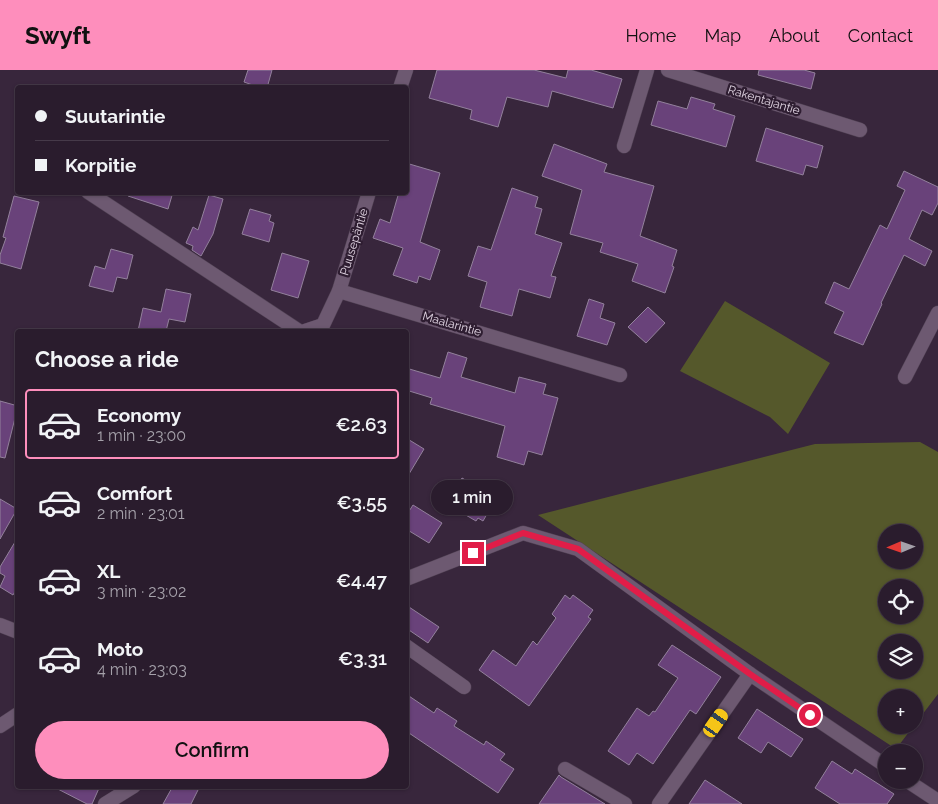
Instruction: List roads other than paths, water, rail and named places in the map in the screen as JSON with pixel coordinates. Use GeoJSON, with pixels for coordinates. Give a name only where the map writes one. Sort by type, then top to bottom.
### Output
{"type":"FeatureCollection","features":[{"type":"Feature","properties":{"kind":"street"},"geometry":{"type":"LineString","coordinates":[[401,85],[406,70]]}},
{"type":"Feature","properties":{"kind":"street"},"geometry":{"type":"LineString","coordinates":[[624,146],[647,70]]}},
{"type":"Feature","properties":{"kind":"street","name":"Rakentajantie"},"geometry":{"type":"LineString","coordinates":[[668,70],[860,130]]}},
{"type":"Feature","properties":{"kind":"street"},"geometry":{"type":"LineString","coordinates":[[93,195],[296,329]]}},
{"type":"Feature","properties":{"kind":"street","name":"Puusepäntie"},"geometry":{"type":"LineString","coordinates":[[339,291],[368,195]]}},
{"type":"Feature","properties":{"kind":"street"},"geometry":{"type":"LineString","coordinates":[[310,329],[323,325],[339,291]]}},
{"type":"Feature","properties":{"kind":"street","name":"Maalarintie"},"geometry":{"type":"LineString","coordinates":[[339,291],[620,375]]}},
{"type":"Feature","properties":{"kind":"street"},"geometry":{"type":"LineString","coordinates":[[905,377],[938,313]]}},
{"type":"Feature","properties":{"kind":"street"},"geometry":{"type":"LineString","coordinates":[[409,578],[523,533],[578,549],[750,674],[878,761]]}},
{"type":"Feature","properties":{"kind":"street"},"geometry":{"type":"LineString","coordinates":[[0,625],[15,631]]}},
{"type":"Feature","properties":{"kind":"street"},"geometry":{"type":"LineString","coordinates":[[409,648],[464,687]]}},
{"type":"Feature","properties":{"kind":"street"},"geometry":{"type":"LineString","coordinates":[[659,804],[750,674]]}},
{"type":"Feature","properties":{"kind":"street"},"geometry":{"type":"LineString","coordinates":[[0,726],[15,716]]}},
{"type":"Feature","properties":{"kind":"street"},"geometry":{"type":"LineString","coordinates":[[565,768],[625,804]]}},
{"type":"Feature","properties":{"kind":"street"},"geometry":{"type":"LineString","coordinates":[[105,804],[129,789]]}},
{"type":"Feature","properties":{"kind":"street"},"geometry":{"type":"LineString","coordinates":[[920,789],[938,801]]}}]}
